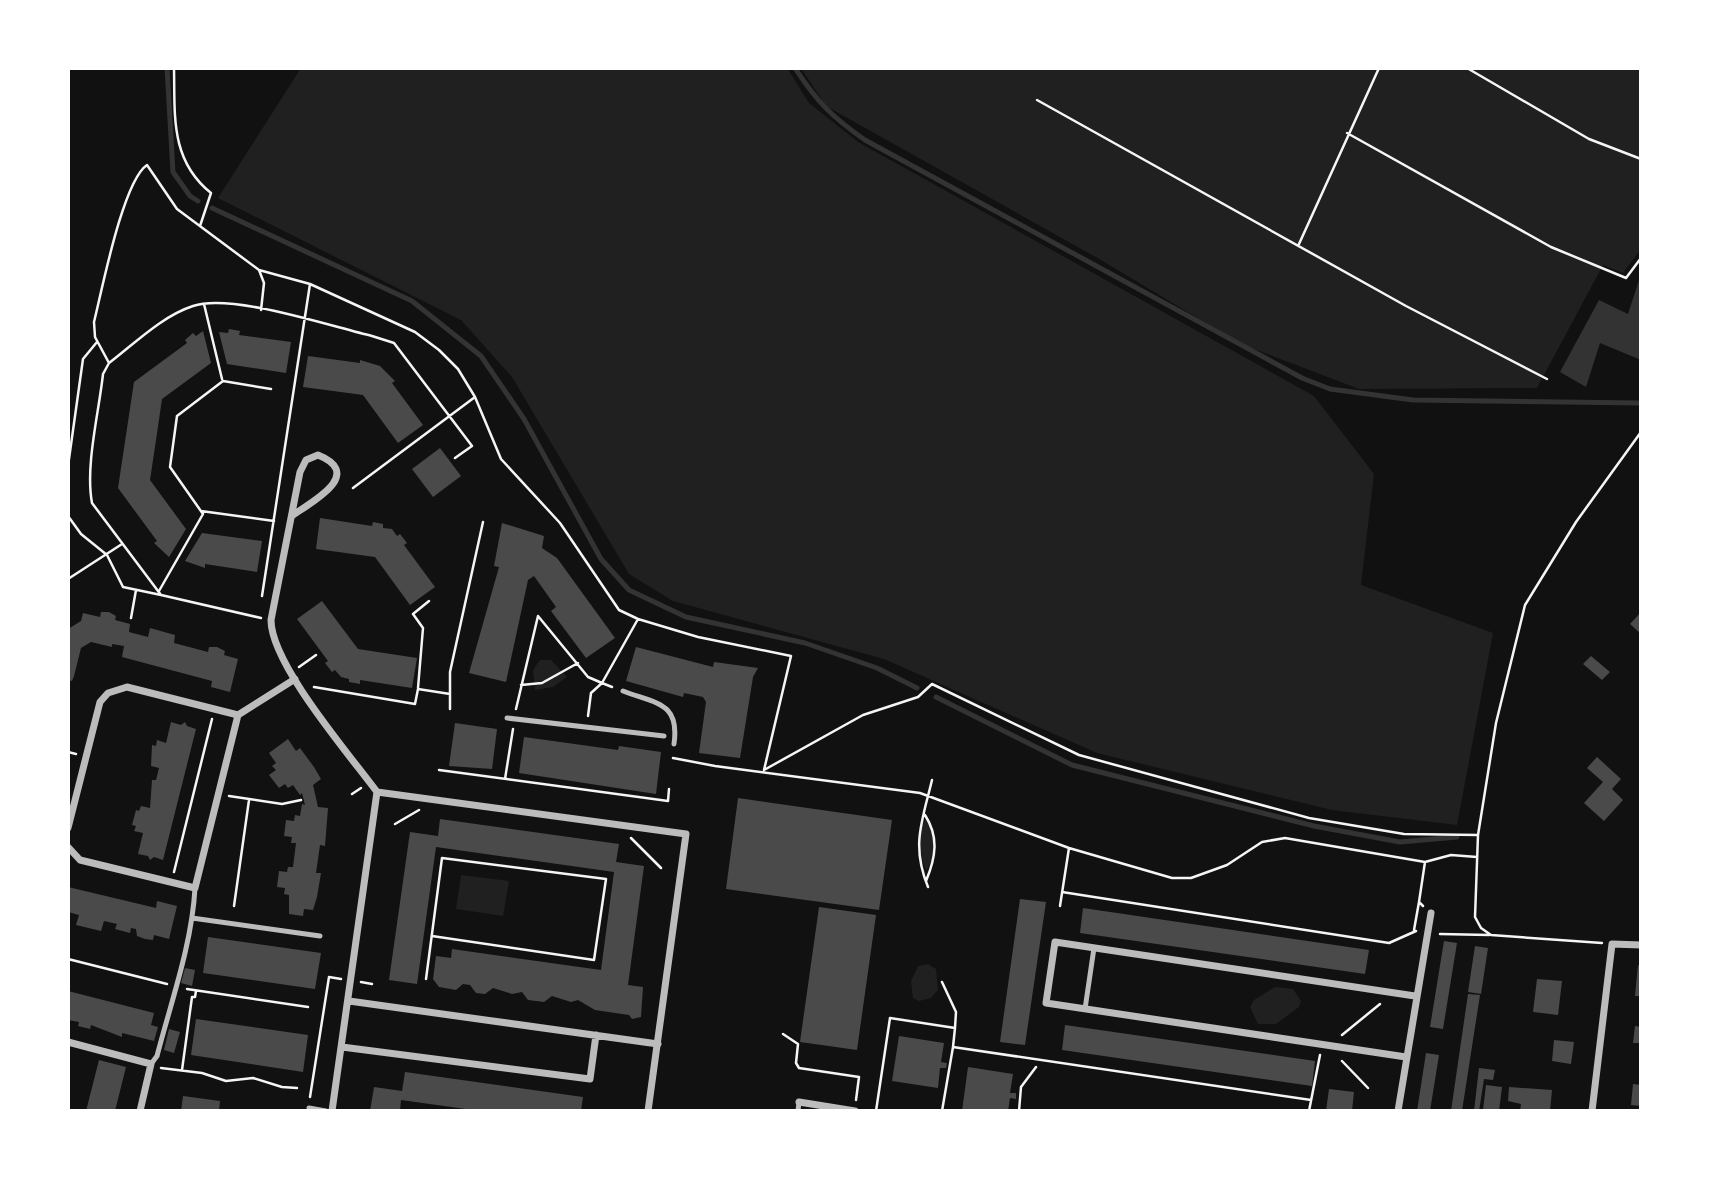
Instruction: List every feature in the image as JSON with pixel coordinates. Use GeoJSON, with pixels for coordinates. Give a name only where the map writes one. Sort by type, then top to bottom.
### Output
{"type":"FeatureCollection","features":[{"type":"Feature","properties":{"kind":"street"},"geometry":{"type":"LineString","coordinates":[[293,514],[330,490],[336,481],[335,467],[328,459],[318,455],[306,460],[300,472],[271,620],[271,635],[293,676],[377,792],[332,1111]]}},
{"type":"Feature","properties":{"kind":"street"},"geometry":{"type":"LineString","coordinates":[[68,847],[80,859],[195,888],[238,715],[293,676]]}},
{"type":"Feature","properties":{"kind":"street"},"geometry":{"type":"LineString","coordinates":[[68,828],[100,702],[108,693],[127,687],[238,715]]}},
{"type":"Feature","properties":{"kind":"street"},"geometry":{"type":"LineString","coordinates":[[377,792],[686,834],[648,1111]]}},
{"type":"Feature","properties":{"kind":"street"},"geometry":{"type":"LineString","coordinates":[[1398,1111],[1415,996],[1431,913]]}},
{"type":"Feature","properties":{"kind":"street"},"geometry":{"type":"LineString","coordinates":[[1406,1057],[1046,1003],[1053,954],[1055,942],[1415,996]]}},
{"type":"Feature","properties":{"kind":"street"},"geometry":{"type":"LineString","coordinates":[[1592,1111],[1612,944],[1641,945]]}},
{"type":"Feature","properties":{"kind":"street"},"geometry":{"type":"LineString","coordinates":[[349,1001],[658,1044]]}},
{"type":"Feature","properties":{"kind":"street"},"geometry":{"type":"LineString","coordinates":[[342,1046],[590,1079],[596,1035]]}},
{"type":"Feature","properties":{"kind":"street"},"geometry":{"type":"LineString","coordinates":[[68,1042],[151,1064],[140,1111]]}},
{"type":"Feature","properties":{"kind":"street"},"geometry":{"type":"LineString","coordinates":[[798,1107],[854,1111]]}},
{"type":"Feature","properties":{"kind":"lane"},"geometry":{"type":"LineString","coordinates":[[623,691],[670,710],[675,718],[674,744]]}},
{"type":"Feature","properties":{"kind":"lane"},"geometry":{"type":"LineString","coordinates":[[507,718],[515,716],[664,736]]}},
{"type":"Feature","properties":{"kind":"lane"},"geometry":{"type":"LineString","coordinates":[[151,1064],[157,1056],[192,918],[195,888]]}},
{"type":"Feature","properties":{"kind":"lane"},"geometry":{"type":"LineString","coordinates":[[192,918],[320,936]]}},
{"type":"Feature","properties":{"kind":"lane"},"geometry":{"type":"LineString","coordinates":[[1085,1009],[1094,948]]}},
{"type":"Feature","properties":{"kind":"lane"},"geometry":{"type":"LineString","coordinates":[[309,1108],[326,1111]]}},
{"type":"Feature","properties":{"kind":"path"},"geometry":{"type":"LineString","coordinates":[[174,68],[175,117],[181,152],[188,170],[211,193],[200,226]]}},
{"type":"Feature","properties":{"kind":"path"},"geometry":{"type":"LineString","coordinates":[[1299,244],[1347,133],[1379,68]]}},
{"type":"Feature","properties":{"kind":"path"},"geometry":{"type":"LineString","coordinates":[[1467,68],[1589,139],[1641,159]]}},
{"type":"Feature","properties":{"kind":"path"},"geometry":{"type":"LineString","coordinates":[[1037,100],[1406,306],[1546,379]]}},
{"type":"Feature","properties":{"kind":"path"},"geometry":{"type":"LineString","coordinates":[[1347,133],[1551,247],[1626,278],[1641,258]]}},
{"type":"Feature","properties":{"kind":"path"},"geometry":{"type":"LineString","coordinates":[[109,363],[97,342],[94,321],[123,210],[141,169],[147,165],[177,209],[259,270],[310,284],[415,331],[458,369],[475,397],[501,459],[560,523],[619,610],[638,619],[698,637],[791,656],[764,771]]}},
{"type":"Feature","properties":{"kind":"path"},"geometry":{"type":"LineString","coordinates":[[259,270],[265,296],[261,310]]}},
{"type":"Feature","properties":{"kind":"path"},"geometry":{"type":"LineString","coordinates":[[261,603],[310,284]]}},
{"type":"Feature","properties":{"kind":"path"},"geometry":{"type":"LineString","coordinates":[[160,594],[92,502],[90,489],[103,374],[109,363],[172,316],[194,305],[228,302],[394,343],[472,446],[455,458]]}},
{"type":"Feature","properties":{"kind":"path"},"geometry":{"type":"LineString","coordinates":[[204,304],[223,381]]}},
{"type":"Feature","properties":{"kind":"path"},"geometry":{"type":"LineString","coordinates":[[68,466],[83,359],[97,342]]}},
{"type":"Feature","properties":{"kind":"path"},"geometry":{"type":"LineString","coordinates":[[271,389],[223,381],[177,416],[170,467],[203,512],[274,521]]}},
{"type":"Feature","properties":{"kind":"path"},"geometry":{"type":"LineString","coordinates":[[353,488],[475,397]]}},
{"type":"Feature","properties":{"kind":"path"},"geometry":{"type":"LineString","coordinates":[[1490,935],[1481,928],[1475,917],[1478,835],[1496,723],[1525,606],[1590,502],[1641,432]]}},
{"type":"Feature","properties":{"kind":"path"},"geometry":{"type":"LineString","coordinates":[[160,594],[203,512]]}},
{"type":"Feature","properties":{"kind":"path"},"geometry":{"type":"LineString","coordinates":[[68,516],[81,534],[107,555],[123,587],[271,620]]}},
{"type":"Feature","properties":{"kind":"path"},"geometry":{"type":"LineString","coordinates":[[450,709],[450,672],[483,522]]}},
{"type":"Feature","properties":{"kind":"path"},"geometry":{"type":"LineString","coordinates":[[68,579],[122,544]]}},
{"type":"Feature","properties":{"kind":"path"},"geometry":{"type":"LineString","coordinates":[[131,618],[136,590]]}},
{"type":"Feature","properties":{"kind":"path"},"geometry":{"type":"LineString","coordinates":[[316,655],[293,676],[317,688],[415,704],[423,628],[413,614],[429,601]]}},
{"type":"Feature","properties":{"kind":"path"},"geometry":{"type":"LineString","coordinates":[[505,779],[521,685],[538,616],[579,662],[588,677],[623,691]]}},
{"type":"Feature","properties":{"kind":"path"},"geometry":{"type":"LineString","coordinates":[[259,617],[260,624]]}},
{"type":"Feature","properties":{"kind":"path"},"geometry":{"type":"LineString","coordinates":[[587,726],[591,693],[602,683],[638,619]]}},
{"type":"Feature","properties":{"kind":"path"},"geometry":{"type":"LineString","coordinates":[[521,685],[542,683],[579,662]]}},
{"type":"Feature","properties":{"kind":"path"},"geometry":{"type":"LineString","coordinates":[[764,771],[863,715],[918,697],[932,684],[1079,755],[1309,818],[1404,834],[1478,835]]}},
{"type":"Feature","properties":{"kind":"path"},"geometry":{"type":"LineString","coordinates":[[418,689],[451,694]]}},
{"type":"Feature","properties":{"kind":"path"},"geometry":{"type":"LineString","coordinates":[[172,883],[215,709]]}},
{"type":"Feature","properties":{"kind":"path"},"geometry":{"type":"LineString","coordinates":[[673,758],[715,766],[878,785],[928,796],[1069,848],[1172,878],[1191,878],[1227,865],[1262,842],[1285,838],[1425,862],[1451,855],[1476,857]]}},
{"type":"Feature","properties":{"kind":"path"},"geometry":{"type":"LineString","coordinates":[[439,770],[668,801],[669,789]]}},
{"type":"Feature","properties":{"kind":"path"},"geometry":{"type":"LineString","coordinates":[[928,887],[916,846],[932,780]]}},
{"type":"Feature","properties":{"kind":"path"},"geometry":{"type":"LineString","coordinates":[[218,794],[282,804],[301,800]]}},
{"type":"Feature","properties":{"kind":"path"},"geometry":{"type":"LineString","coordinates":[[234,906],[249,800]]}},
{"type":"Feature","properties":{"kind":"path"},"geometry":{"type":"LineString","coordinates":[[395,824],[425,806]]}},
{"type":"Feature","properties":{"kind":"path"},"geometry":{"type":"LineString","coordinates":[[925,815],[932,826],[935,847],[926,881]]}},
{"type":"Feature","properties":{"kind":"path"},"geometry":{"type":"LineString","coordinates":[[626,833],[661,869]]}},
{"type":"Feature","properties":{"kind":"path"},"geometry":{"type":"LineString","coordinates":[[1060,906],[1069,848]]}},
{"type":"Feature","properties":{"kind":"path"},"geometry":{"type":"LineString","coordinates":[[426,979],[442,858],[606,879],[594,960],[432,936]]}},
{"type":"Feature","properties":{"kind":"path"},"geometry":{"type":"LineString","coordinates":[[1414,931],[1425,862]]}},
{"type":"Feature","properties":{"kind":"path"},"geometry":{"type":"LineString","coordinates":[[1062,892],[1389,943],[1414,931],[1612,944]]}},
{"type":"Feature","properties":{"kind":"path"},"geometry":{"type":"LineString","coordinates":[[1419,902],[1431,913]]}},
{"type":"Feature","properties":{"kind":"path"},"geometry":{"type":"LineString","coordinates":[[68,959],[196,991],[308,1007]]}},
{"type":"Feature","properties":{"kind":"path"},"geometry":{"type":"LineString","coordinates":[[309,1108],[328,977]]}},
{"type":"Feature","properties":{"kind":"path"},"geometry":{"type":"LineString","coordinates":[[942,982],[956,1012],[942,1111]]}},
{"type":"Feature","properties":{"kind":"path"},"geometry":{"type":"LineString","coordinates":[[182,1070],[192,997],[196,991]]}},
{"type":"Feature","properties":{"kind":"path"},"geometry":{"type":"LineString","coordinates":[[1309,1111],[1325,1045],[1380,1004]]}},
{"type":"Feature","properties":{"kind":"path"},"geometry":{"type":"LineString","coordinates":[[876,1111],[890,1018],[955,1028]]}},
{"type":"Feature","properties":{"kind":"path"},"geometry":{"type":"LineString","coordinates":[[783,1034],[798,1044],[796,1063],[799,1068],[859,1077],[854,1111]]}},
{"type":"Feature","properties":{"kind":"path"},"geometry":{"type":"LineString","coordinates":[[1325,1045],[1367,1088]]}},
{"type":"Feature","properties":{"kind":"path"},"geometry":{"type":"LineString","coordinates":[[953,1047],[1311,1100]]}},
{"type":"Feature","properties":{"kind":"path"},"geometry":{"type":"LineString","coordinates":[[151,1064],[166,1070],[182,1070],[226,1081],[253,1077],[282,1087],[297,1088]]}},
{"type":"Feature","properties":{"kind":"path"},"geometry":{"type":"LineString","coordinates":[[1019,1111],[1021,1087],[1037,1067]]}},
{"type":"Feature","properties":{"kind":"path"},"geometry":{"type":"LineString","coordinates":[[418,1111],[428,1111]]}},
{"type":"Feature","properties":{"kind":"shaded area"},"geometry":{"type":"Polygon","coordinates":[[[301,68],[787,68],[809,103],[858,142],[1314,396],[1374,474],[1361,585],[1493,633],[1457,825],[1332,810],[1097,753],[884,659],[673,601],[629,574],[512,377],[461,320],[218,198],[301,68]]]}},
{"type":"Feature","properties":{"kind":"shaded area"},"geometry":{"type":"Polygon","coordinates":[[[801,68],[1641,68],[1641,249],[1623,273],[1603,265],[1537,388],[1359,389],[1241,344],[1101,260],[826,106],[801,68]]]}},
{"type":"Feature","properties":{"kind":"shaded area"},"geometry":{"type":"Polygon","coordinates":[[[1641,274],[1641,360],[1600,343],[1586,387],[1560,372],[1599,300],[1628,314],[1641,274]]]}},
{"type":"Feature","properties":{"kind":"shaded area"},"geometry":{"type":"Polygon","coordinates":[[[540,660],[551,660],[567,677],[553,687],[535,690],[533,670],[540,660]]]}},
{"type":"Feature","properties":{"kind":"shaded area"},"geometry":{"type":"Polygon","coordinates":[[[926,819],[932,831],[934,846],[932,860],[926,870],[920,844],[926,819]]]}},
{"type":"Feature","properties":{"kind":"shaded area"},"geometry":{"type":"Polygon","coordinates":[[[461,875],[509,881],[503,916],[456,909],[461,875]]]}},
{"type":"Feature","properties":{"kind":"shaded area"},"geometry":{"type":"Polygon","coordinates":[[[928,964],[936,969],[938,990],[931,998],[919,1001],[913,998],[911,981],[918,966],[928,964]]]}},
{"type":"Feature","properties":{"kind":"shaded area"},"geometry":{"type":"Polygon","coordinates":[[[1275,987],[1293,989],[1301,1001],[1299,1007],[1276,1024],[1258,1024],[1250,1007],[1254,1000],[1275,987]]]}},
{"type":"Feature","properties":{"kind":"building"},"geometry":{"type":"Polygon","coordinates":[[[229,329],[240,331],[239,335],[291,342],[286,373],[227,364],[219,332],[228,333],[229,329]]]}},
{"type":"Feature","properties":{"kind":"building"},"geometry":{"type":"Polygon","coordinates":[[[203,331],[211,363],[162,399],[150,480],[186,529],[169,557],[154,543],[157,541],[118,488],[134,382],[187,343],[185,340],[193,333],[196,336],[203,331]]]}},
{"type":"Feature","properties":{"kind":"building"},"geometry":{"type":"Polygon","coordinates":[[[308,356],[360,363],[360,360],[380,366],[395,381],[392,383],[423,425],[398,443],[363,395],[303,387],[308,356]]]}},
{"type":"Feature","properties":{"kind":"building"},"geometry":{"type":"Polygon","coordinates":[[[440,448],[461,476],[433,497],[412,469],[440,448]]]}},
{"type":"Feature","properties":{"kind":"building"},"geometry":{"type":"Polygon","coordinates":[[[320,518],[372,526],[373,522],[383,524],[383,528],[392,529],[407,543],[404,545],[435,587],[410,605],[375,557],[316,549],[320,518]]]}},
{"type":"Feature","properties":{"kind":"building"},"geometry":{"type":"Polygon","coordinates":[[[502,523],[544,536],[542,548],[557,558],[615,638],[586,658],[551,611],[556,607],[534,576],[528,580],[506,682],[469,673],[499,567],[494,566],[502,523]]]}},
{"type":"Feature","properties":{"kind":"building"},"geometry":{"type":"Polygon","coordinates":[[[202,533],[262,541],[257,572],[205,564],[205,568],[185,561],[202,533]]]}},
{"type":"Feature","properties":{"kind":"building"},"geometry":{"type":"Polygon","coordinates":[[[322,601],[358,649],[417,658],[412,688],[360,680],[360,684],[349,682],[349,679],[341,677],[335,670],[332,672],[325,663],[328,661],[297,619],[322,601]]]}},
{"type":"Feature","properties":{"kind":"building"},"geometry":{"type":"Polygon","coordinates":[[[101,612],[109,612],[116,616],[115,620],[130,624],[129,632],[148,637],[150,628],[175,635],[174,643],[208,652],[209,647],[217,647],[225,651],[224,655],[238,659],[230,692],[211,687],[212,681],[122,657],[124,646],[112,644],[112,647],[91,642],[81,648],[72,681],[68,680],[68,629],[81,621],[83,613],[100,617],[101,612]]]}},
{"type":"Feature","properties":{"kind":"building"},"geometry":{"type":"Polygon","coordinates":[[[1641,612],[1641,634],[1630,624],[1641,612]]]}},
{"type":"Feature","properties":{"kind":"building"},"geometry":{"type":"Polygon","coordinates":[[[636,647],[713,667],[714,662],[758,668],[753,677],[740,758],[699,753],[706,702],[703,697],[684,693],[683,697],[626,681],[636,647]]]}},
{"type":"Feature","properties":{"kind":"building"},"geometry":{"type":"Polygon","coordinates":[[[1591,656],[1610,672],[1602,680],[1583,664],[1591,656]]]}},
{"type":"Feature","properties":{"kind":"building"},"geometry":{"type":"Polygon","coordinates":[[[171,722],[181,725],[185,722],[187,726],[196,729],[163,860],[154,857],[150,860],[148,856],[138,854],[143,833],[134,831],[136,826],[132,825],[136,810],[139,811],[141,806],[150,808],[152,780],[156,780],[159,768],[151,766],[152,745],[156,746],[157,740],[166,743],[171,722]]]}},
{"type":"Feature","properties":{"kind":"building"},"geometry":{"type":"Polygon","coordinates":[[[455,723],[497,729],[492,769],[449,766],[455,723]]]}},
{"type":"Feature","properties":{"kind":"building"},"geometry":{"type":"Polygon","coordinates":[[[524,737],[618,750],[619,746],[661,752],[656,794],[519,773],[524,737]]]}},
{"type":"Feature","properties":{"kind":"building"},"geometry":{"type":"Polygon","coordinates":[[[288,739],[296,751],[300,748],[321,779],[313,785],[318,807],[328,808],[325,846],[320,845],[316,873],[321,873],[317,897],[313,910],[304,909],[303,916],[289,914],[289,895],[284,894],[285,888],[277,887],[279,871],[287,872],[288,867],[293,867],[296,843],[291,843],[292,837],[284,836],[286,820],[294,821],[295,815],[300,816],[302,804],[305,805],[302,793],[300,795],[293,785],[288,788],[285,784],[279,788],[269,775],[276,770],[272,766],[276,763],[269,753],[288,739]]]}},
{"type":"Feature","properties":{"kind":"building"},"geometry":{"type":"Polygon","coordinates":[[[1597,757],[1621,779],[1612,789],[1623,800],[1604,821],[1584,803],[1603,782],[1587,768],[1597,757]]]}},
{"type":"Feature","properties":{"kind":"building"},"geometry":{"type":"Polygon","coordinates":[[[738,798],[892,820],[879,910],[726,889],[738,798]]]}},
{"type":"Feature","properties":{"kind":"building"},"geometry":{"type":"Polygon","coordinates":[[[440,819],[619,844],[616,862],[644,866],[628,985],[643,987],[641,1017],[632,1019],[629,1015],[595,1010],[578,1000],[571,1002],[552,996],[544,1002],[528,1000],[522,992],[512,994],[493,988],[485,994],[476,993],[470,985],[463,984],[456,990],[439,987],[433,979],[436,956],[451,958],[452,949],[601,970],[614,872],[436,847],[417,984],[389,980],[410,832],[438,836],[440,819]]]}},
{"type":"Feature","properties":{"kind":"building"},"geometry":{"type":"Polygon","coordinates":[[[68,887],[156,908],[157,901],[177,906],[169,939],[154,935],[153,940],[145,939],[137,936],[136,929],[131,928],[130,933],[115,929],[117,924],[104,921],[101,931],[76,925],[79,915],[68,912],[68,887]]]}},
{"type":"Feature","properties":{"kind":"building"},"geometry":{"type":"Polygon","coordinates":[[[1020,899],[1046,902],[1025,1045],[1000,1042],[1020,899]]]}},
{"type":"Feature","properties":{"kind":"building"},"geometry":{"type":"Polygon","coordinates":[[[819,907],[876,915],[857,1050],[800,1042],[819,907]]]}},
{"type":"Feature","properties":{"kind":"building"},"geometry":{"type":"Polygon","coordinates":[[[1083,908],[1369,950],[1365,974],[1080,933],[1083,908]]]}},
{"type":"Feature","properties":{"kind":"building"},"geometry":{"type":"Polygon","coordinates":[[[208,937],[321,953],[315,989],[203,973],[208,937]]]}},
{"type":"Feature","properties":{"kind":"building"},"geometry":{"type":"Polygon","coordinates":[[[1444,941],[1457,943],[1443,1029],[1430,1027],[1444,941]]]}},
{"type":"Feature","properties":{"kind":"building"},"geometry":{"type":"Polygon","coordinates":[[[1475,946],[1488,948],[1481,994],[1468,992],[1475,946]]]}},
{"type":"Feature","properties":{"kind":"building"},"geometry":{"type":"Polygon","coordinates":[[[1638,965],[1641,966],[1641,996],[1635,996],[1638,965]]]}},
{"type":"Feature","properties":{"kind":"building"},"geometry":{"type":"Polygon","coordinates":[[[185,968],[195,970],[192,986],[181,983],[185,968]]]}},
{"type":"Feature","properties":{"kind":"building"},"geometry":{"type":"Polygon","coordinates":[[[1537,979],[1562,981],[1558,1015],[1533,1012],[1537,979]]]}},
{"type":"Feature","properties":{"kind":"building"},"geometry":{"type":"Polygon","coordinates":[[[68,991],[154,1013],[151,1025],[158,1027],[154,1041],[122,1033],[122,1037],[91,1025],[90,1029],[78,1026],[79,1022],[68,1020],[68,991]]]}},
{"type":"Feature","properties":{"kind":"building"},"geometry":{"type":"Polygon","coordinates":[[[1468,994],[1480,995],[1462,1111],[1451,1111],[1468,994]]]}},
{"type":"Feature","properties":{"kind":"building"},"geometry":{"type":"Polygon","coordinates":[[[196,1019],[308,1035],[303,1072],[191,1055],[196,1019]]]}},
{"type":"Feature","properties":{"kind":"building"},"geometry":{"type":"Polygon","coordinates":[[[1065,1025],[1315,1061],[1312,1086],[1062,1050],[1065,1025]]]}},
{"type":"Feature","properties":{"kind":"building"},"geometry":{"type":"Polygon","coordinates":[[[1635,1026],[1641,1027],[1641,1043],[1633,1043],[1635,1026]]]}},
{"type":"Feature","properties":{"kind":"building"},"geometry":{"type":"Polygon","coordinates":[[[169,1029],[180,1032],[174,1053],[164,1050],[169,1029]]]}},
{"type":"Feature","properties":{"kind":"building"},"geometry":{"type":"Polygon","coordinates":[[[899,1036],[944,1043],[941,1062],[947,1063],[946,1068],[940,1068],[938,1088],[892,1081],[899,1036]]]}},
{"type":"Feature","properties":{"kind":"building"},"geometry":{"type":"Polygon","coordinates":[[[1554,1040],[1574,1042],[1571,1064],[1552,1061],[1554,1040]]]}},
{"type":"Feature","properties":{"kind":"building"},"geometry":{"type":"Polygon","coordinates":[[[1426,1053],[1439,1055],[1430,1111],[1417,1111],[1426,1053]]]}},
{"type":"Feature","properties":{"kind":"building"},"geometry":{"type":"Polygon","coordinates":[[[99,1060],[126,1067],[115,1111],[86,1111],[99,1060]]]}},
{"type":"Feature","properties":{"kind":"building"},"geometry":{"type":"Polygon","coordinates":[[[968,1067],[1013,1074],[1010,1093],[1016,1093],[1016,1099],[1010,1098],[1008,1111],[962,1111],[968,1067]]]}},
{"type":"Feature","properties":{"kind":"building"},"geometry":{"type":"Polygon","coordinates":[[[1479,1068],[1495,1070],[1493,1080],[1484,1079],[1479,1111],[1474,1111],[1479,1068]]]}},
{"type":"Feature","properties":{"kind":"building"},"geometry":{"type":"Polygon","coordinates":[[[405,1072],[583,1097],[581,1111],[480,1111],[401,1100],[400,1111],[370,1111],[374,1087],[402,1091],[405,1072]]]}},
{"type":"Feature","properties":{"kind":"building"},"geometry":{"type":"Polygon","coordinates":[[[1633,1084],[1641,1085],[1641,1106],[1631,1105],[1633,1084]]]}},
{"type":"Feature","properties":{"kind":"building"},"geometry":{"type":"Polygon","coordinates":[[[1486,1085],[1502,1087],[1499,1111],[1483,1110],[1486,1085]]]}},
{"type":"Feature","properties":{"kind":"building"},"geometry":{"type":"Polygon","coordinates":[[[1509,1087],[1552,1090],[1550,1111],[1520,1111],[1521,1104],[1508,1101],[1509,1087]]]}},
{"type":"Feature","properties":{"kind":"building"},"geometry":{"type":"Polygon","coordinates":[[[1329,1089],[1354,1092],[1352,1111],[1326,1111],[1329,1089]]]}},
{"type":"Feature","properties":{"kind":"building"},"geometry":{"type":"Polygon","coordinates":[[[183,1096],[220,1101],[219,1111],[181,1111],[183,1096]]]}},
{"type":"Feature","properties":{"kind":"waterway"},"geometry":{"type":"LineString","coordinates":[[167,68],[173,172],[190,196],[198,201]]}},
{"type":"Feature","properties":{"kind":"waterway"},"geometry":{"type":"LineString","coordinates":[[795,68],[826,108],[865,140],[1302,378],[1330,389],[1413,400],[1641,403]]}},
{"type":"Feature","properties":{"kind":"waterway"},"geometry":{"type":"LineString","coordinates":[[212,208],[412,301],[481,356],[524,419],[601,559],[629,590],[686,617],[805,643],[877,668],[917,688]]}},
{"type":"Feature","properties":{"kind":"waterway"},"geometry":{"type":"LineString","coordinates":[[936,697],[1072,765],[1314,826],[1400,842],[1457,837]]}}]}
